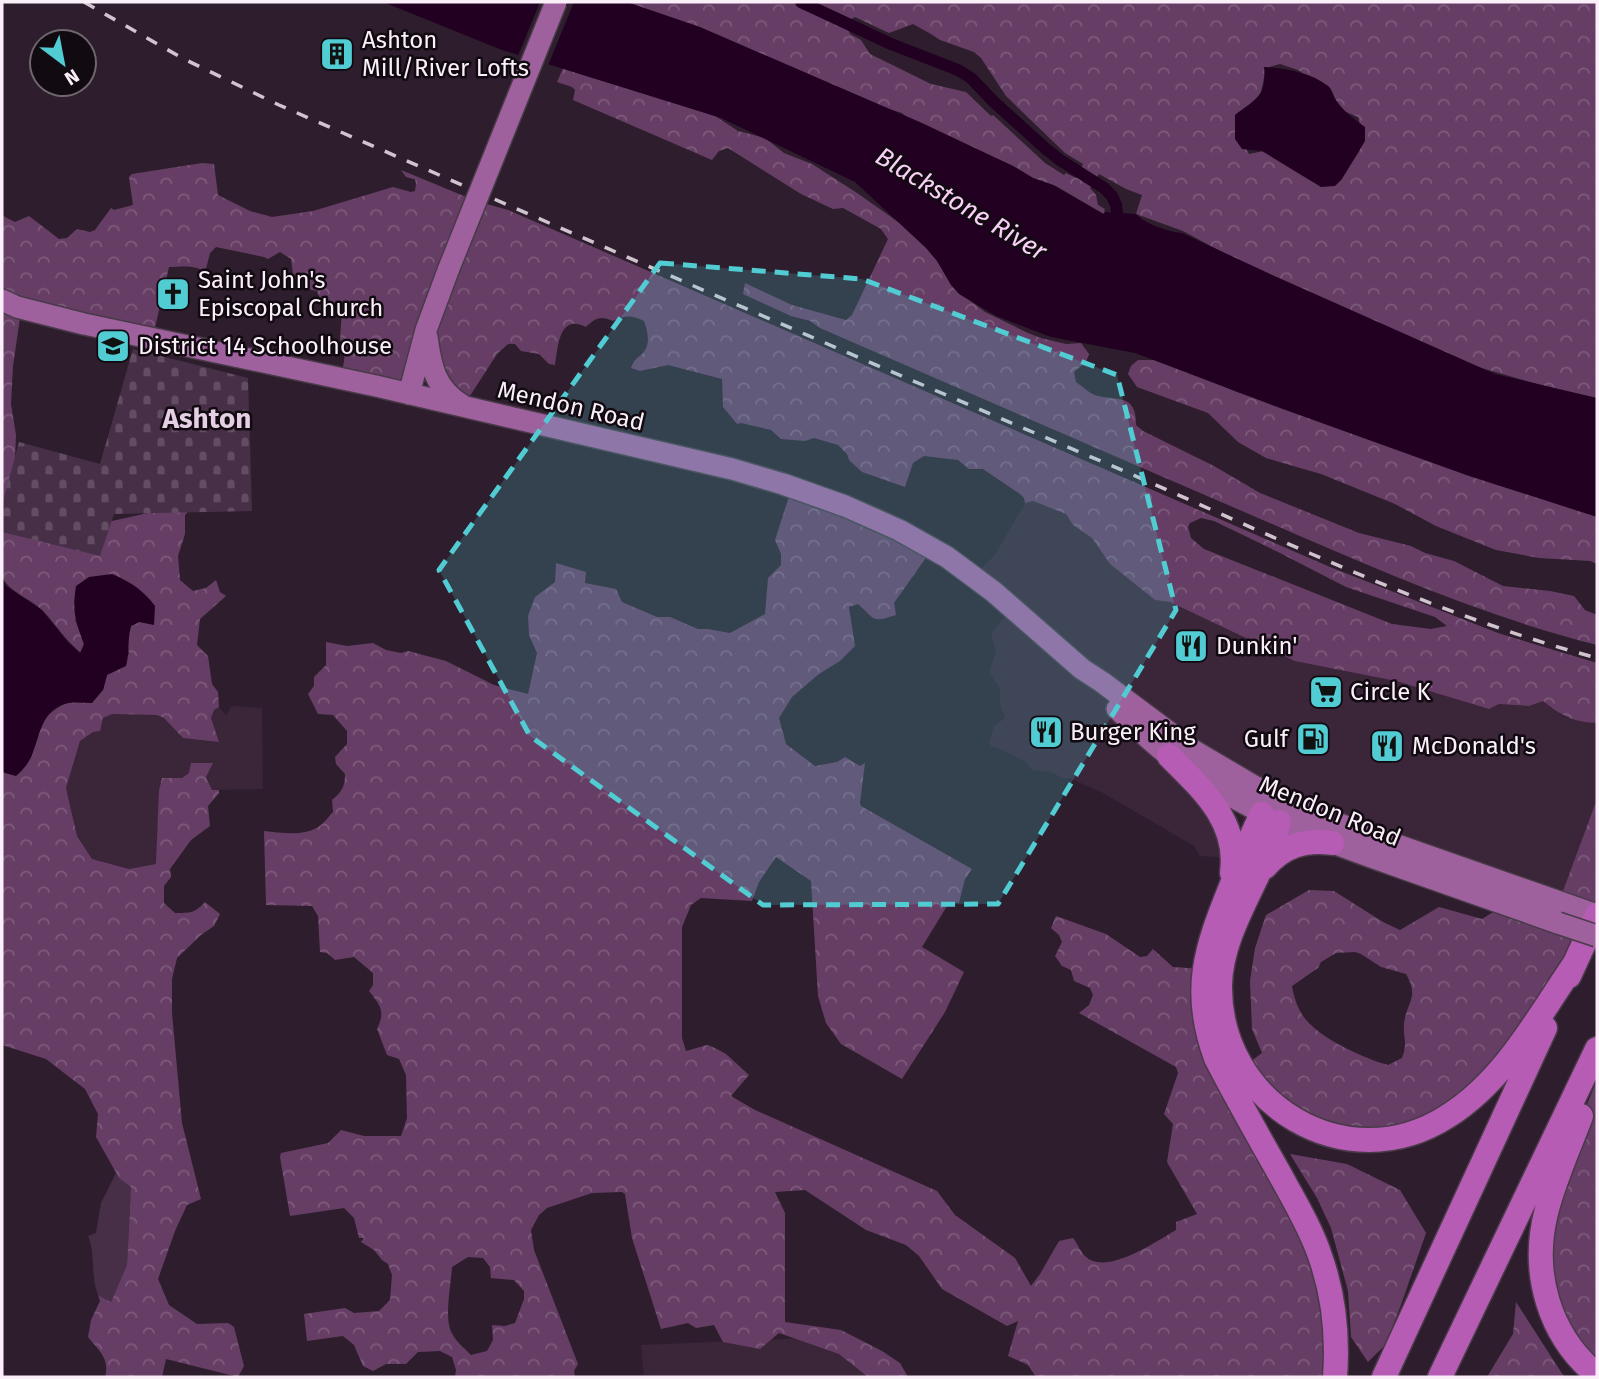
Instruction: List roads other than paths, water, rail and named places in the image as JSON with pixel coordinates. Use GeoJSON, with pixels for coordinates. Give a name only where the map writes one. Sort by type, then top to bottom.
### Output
{"type":"FeatureCollection","features":[{"type":"Feature","properties":{"kind":"highway"},"geometry":{"type":"LineString","coordinates":[[1168,756],[1210,798],[1226,825],[1231,841],[1232,876],[1210,942],[1205,968],[1203,997],[1207,1028],[1223,1072],[1300,1212],[1320,1254],[1335,1318],[1335,1377]]}},
{"type":"Feature","properties":{"kind":"highway"},"geometry":{"type":"LineString","coordinates":[[1225,901],[1274,812]]}},
{"type":"Feature","properties":{"kind":"highway"},"geometry":{"type":"LineString","coordinates":[[1274,812],[1270,849],[1230,936],[1221,970],[1221,1009],[1227,1038],[1246,1075],[1268,1100],[1301,1124],[1330,1135],[1366,1140],[1405,1135],[1437,1123],[1457,1110],[1502,1068],[1575,962]]}},
{"type":"Feature","properties":{"kind":"highway"},"geometry":{"type":"LineString","coordinates":[[1257,879],[1270,861],[1288,848],[1307,842],[1332,844]]}},
{"type":"Feature","properties":{"kind":"highway"},"geometry":{"type":"LineString","coordinates":[[1384,1377],[1597,915]]}},
{"type":"Feature","properties":{"kind":"highway"},"geometry":{"type":"LineString","coordinates":[[1440,1377],[1597,1049]]}},
{"type":"Feature","properties":{"kind":"highway"},"geometry":{"type":"LineString","coordinates":[[1597,1071],[1546,1212],[1541,1255],[1544,1289],[1551,1313],[1569,1346],[1597,1375]]}},
{"type":"Feature","properties":{"kind":"main road"},"geometry":{"type":"LineString","coordinates":[[410,394],[426,330],[449,268],[556,2]]}},
{"type":"Feature","properties":{"kind":"main road","name":"Mendon Road"},"geometry":{"type":"LineString","coordinates":[[2,300],[17,307],[84,324],[410,394],[748,474],[802,490],[854,510],[899,530],[957,564],[1002,598],[1082,669],[1232,775],[1274,812],[1388,842],[1562,914],[1597,936]]}},
{"type":"Feature","properties":{"kind":"main road"},"geometry":{"type":"LineString","coordinates":[[426,330],[432,364],[440,385],[453,399],[473,410]]}},
{"type":"Feature","properties":{"kind":"main road","name":"Mendon Road"},"geometry":{"type":"LineString","coordinates":[[1082,669],[1096,689],[1168,756],[1213,786],[1274,812],[1332,844],[1562,914],[1597,915]]}},
{"type":"Feature","properties":{"kind":"water","name":"Blackstone River"},"geometry":{"type":"Polygon","coordinates":[[[383,2],[627,2],[700,27],[922,123],[1033,178],[1053,185],[1103,214],[1136,214],[1151,224],[1182,233],[1495,374],[1597,398],[1597,517],[1469,476],[1135,353],[1051,337],[996,316],[959,294],[926,248],[855,182],[721,118],[502,50],[383,2]]]}},
{"type":"Feature","properties":{"kind":"water"},"geometry":{"type":"Polygon","coordinates":[[[1264,67],[1297,72],[1321,81],[1329,87],[1342,108],[1365,127],[1365,141],[1335,186],[1321,187],[1262,151],[1242,149],[1235,139],[1235,115],[1259,96],[1264,84],[1264,67]]]}},
{"type":"Feature","properties":{"kind":"water"},"geometry":{"type":"Polygon","coordinates":[[[112,574],[136,587],[155,606],[154,625],[139,622],[131,626],[126,666],[107,675],[103,690],[92,703],[69,703],[52,711],[42,725],[26,766],[16,776],[5,773],[2,771],[2,577],[6,586],[42,610],[80,653],[84,644],[75,615],[76,586],[89,577],[112,574]]]}},
{"type":"Feature","properties":{"kind":"waterway"},"geometry":{"type":"LineString","coordinates":[[801,2],[971,78],[1046,149],[1112,196],[1119,228]]}},
{"type":"Feature","properties":{"kind":"railway"},"geometry":{"type":"LineString","coordinates":[[84,2],[182,58],[279,105],[1290,545],[1472,619],[1597,658]]}},
{"type":"Feature","properties":{"kind":"place","name":"Ashton Mill/River Lofts"},"geometry":{"type":"Point","coordinates":[337,54]}},
{"type":"Feature","properties":{"kind":"place","name":"Saint John's Episcopal Church"},"geometry":{"type":"Point","coordinates":[173,294]}},
{"type":"Feature","properties":{"kind":"place","name":"District 14 Schoolhouse"},"geometry":{"type":"Point","coordinates":[113,346]}},
{"type":"Feature","properties":{"kind":"place","name":"Dunkin'"},"geometry":{"type":"Point","coordinates":[1191,646]}},
{"type":"Feature","properties":{"kind":"place","name":"Circle K"},"geometry":{"type":"Point","coordinates":[1326,692]}},
{"type":"Feature","properties":{"kind":"place","name":"Burger King"},"geometry":{"type":"Point","coordinates":[1046,732]}},
{"type":"Feature","properties":{"kind":"place","name":"Gulf"},"geometry":{"type":"Point","coordinates":[1313,739]}},
{"type":"Feature","properties":{"kind":"place","name":"McDonald's"},"geometry":{"type":"Point","coordinates":[1387,746]}},
{"type":"Feature","properties":{"kind":"district","name":"Ashton"},"geometry":{"type":"Point","coordinates":[207,418]}}]}
